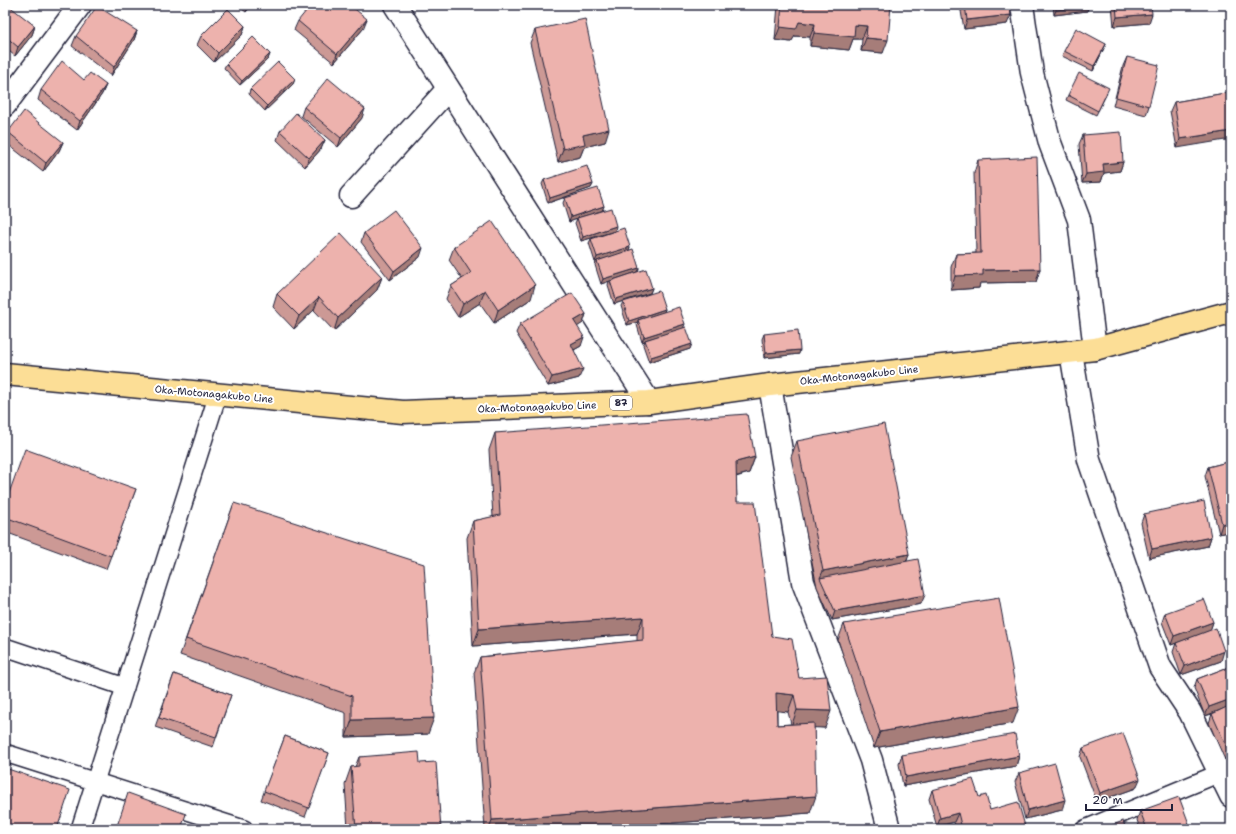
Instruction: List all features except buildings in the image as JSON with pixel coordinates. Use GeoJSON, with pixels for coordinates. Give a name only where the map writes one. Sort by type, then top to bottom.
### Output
{"type":"FeatureCollection","features":[{"type":"Feature","properties":{"kind":"main road","name":"Oka-Motonagakubo Line"},"geometry":{"type":"LineString","coordinates":[[5,374],[403,412],[649,402],[770,385],[1095,349],[1231,312]]}},
{"type":"Feature","properties":{"kind":"street"},"geometry":{"type":"LineString","coordinates":[[5,105],[80,5]]}},
{"type":"Feature","properties":{"kind":"street"},"geometry":{"type":"LineString","coordinates":[[395,5],[649,402]]}},
{"type":"Feature","properties":{"kind":"street"},"geometry":{"type":"LineString","coordinates":[[1022,5],[1032,73],[1050,143],[1079,220],[1095,349]]}},
{"type":"Feature","properties":{"kind":"street"},"geometry":{"type":"LineString","coordinates":[[351,196],[448,89]]}},
{"type":"Feature","properties":{"kind":"street"},"geometry":{"type":"LineString","coordinates":[[1071,352],[1089,460],[1160,667],[1190,712],[1231,796]]}},
{"type":"Feature","properties":{"kind":"street"},"geometry":{"type":"LineString","coordinates":[[770,385],[803,582],[871,760],[889,829]]}},
{"type":"Feature","properties":{"kind":"lane"},"geometry":{"type":"LineString","coordinates":[[80,829],[218,394]]}},
{"type":"Feature","properties":{"kind":"lane"},"geometry":{"type":"LineString","coordinates":[[5,647],[125,687]]}},
{"type":"Feature","properties":{"kind":"lane"},"geometry":{"type":"LineString","coordinates":[[5,753],[244,829]]}},
{"type":"Feature","properties":{"kind":"lane"},"geometry":{"type":"LineString","coordinates":[[1085,829],[1220,773]]}}]}
